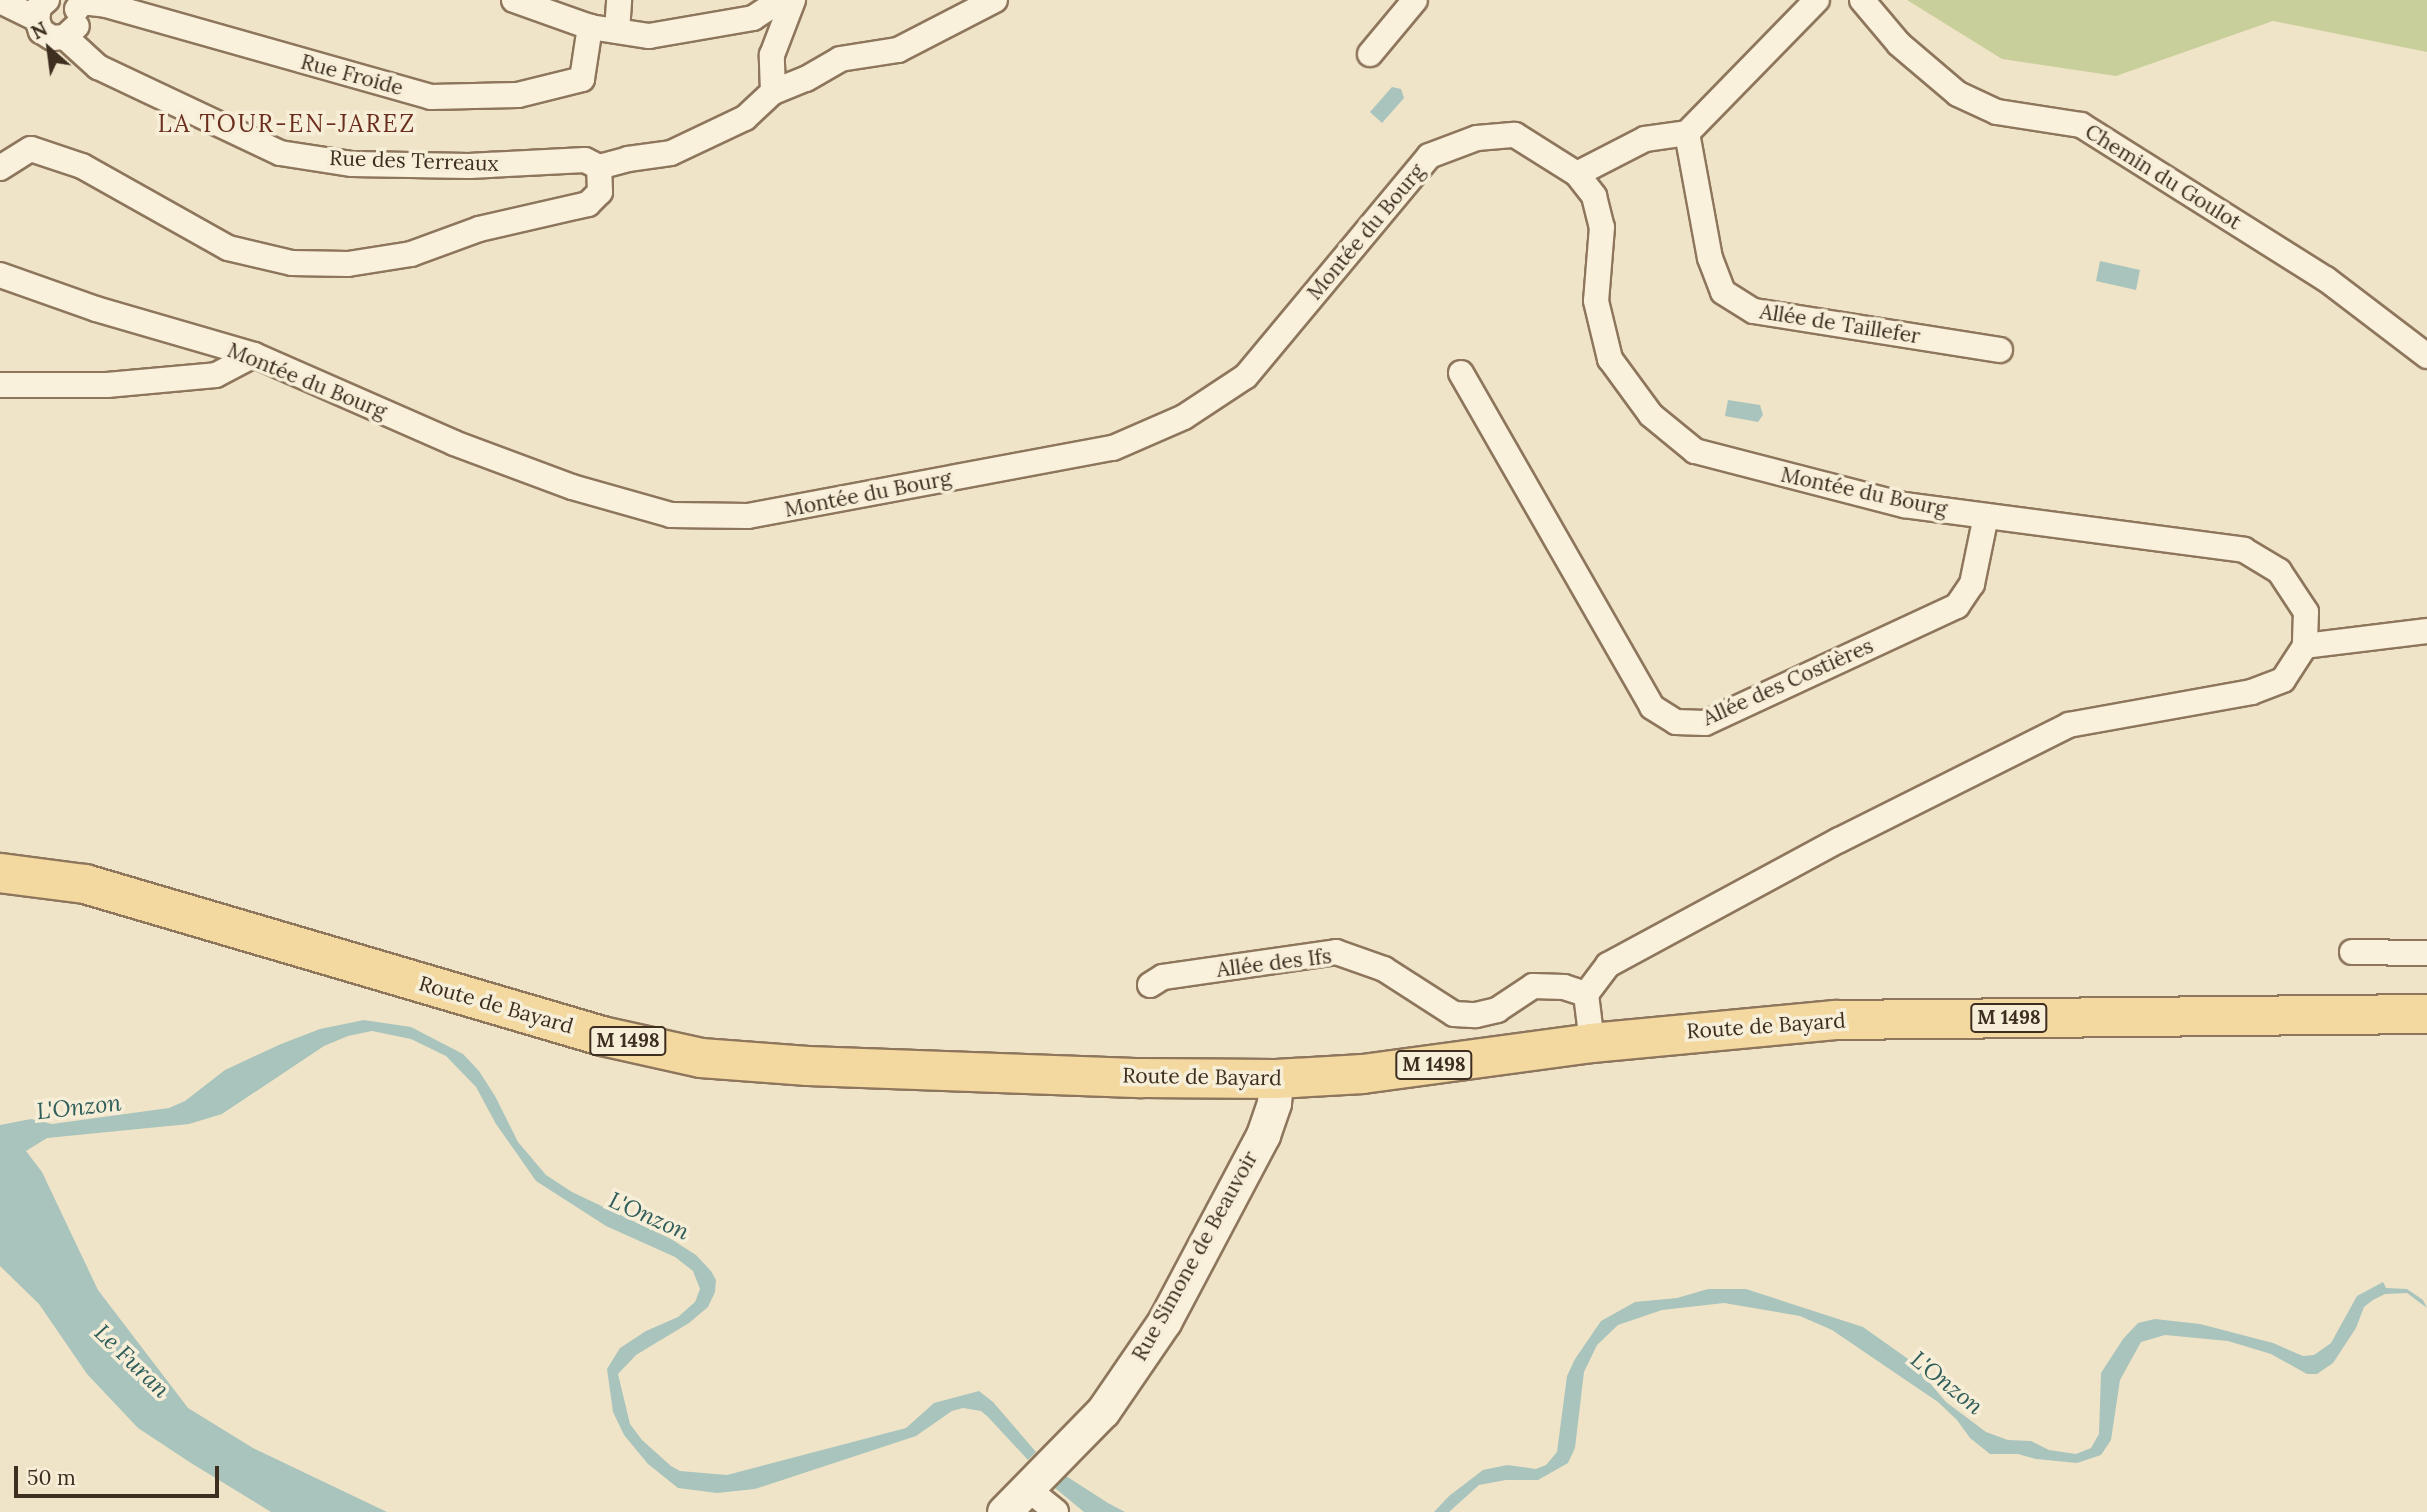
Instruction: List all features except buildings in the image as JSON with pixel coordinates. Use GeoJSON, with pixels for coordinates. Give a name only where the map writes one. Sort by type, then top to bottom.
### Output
{"type":"FeatureCollection","features":[{"type":"Feature","properties":{"kind":"main road","name":"Route de Bayard"},"geometry":{"type":"LineString","coordinates":[[0,873],[85,884],[602,1036],[701,1058],[835,1067],[1142,1078],[1276,1079],[1363,1074],[1592,1043],[1835,1020],[2427,1014]]}},
{"type":"Feature","properties":{"kind":"main road","name":"Rue Simone de Beauvoir"},"geometry":{"type":"LineString","coordinates":[[1004,1512],[1103,1412],[1164,1322],[1263,1135],[1274,1103],[1276,1079]]}},
{"type":"Feature","properties":{"kind":"street"},"geometry":{"type":"LineString","coordinates":[[514,0],[590,27],[649,36],[753,19],[780,0]]}},
{"type":"Feature","properties":{"kind":"street"},"geometry":{"type":"LineString","coordinates":[[617,31],[619,0]]}},
{"type":"Feature","properties":{"kind":"street"},"geometry":{"type":"LineString","coordinates":[[793,0],[772,55],[773,92],[806,79],[840,59],[898,50],[995,0]]}},
{"type":"Feature","properties":{"kind":"street"},"geometry":{"type":"LineString","coordinates":[[1370,54],[1415,0]]}},
{"type":"Feature","properties":{"kind":"street"},"geometry":{"type":"LineString","coordinates":[[1577,174],[1645,139],[1686,132],[1817,0]]}},
{"type":"Feature","properties":{"kind":"street","name":"Chemin du Goulot"},"geometry":{"type":"LineString","coordinates":[[1862,0],[1899,44],[1958,94],[1997,112],[2081,125],[2326,279],[2427,356]]}},
{"type":"Feature","properties":{"kind":"street"},"geometry":{"type":"LineString","coordinates":[[0,1],[42,9]]}},
{"type":"Feature","properties":{"kind":"street","name":"Rue Froide"},"geometry":{"type":"LineString","coordinates":[[74,4],[82,2],[106,5],[431,97],[518,95],[582,79],[590,27]]}},
{"type":"Feature","properties":{"kind":"street"},"geometry":{"type":"LineString","coordinates":[[65,37],[78,26],[74,4]]}},
{"type":"Feature","properties":{"kind":"street","name":"Rue des Terreaux"},"geometry":{"type":"LineString","coordinates":[[42,9],[41,31],[52,38],[65,37],[98,67],[280,153],[352,164],[469,166],[585,160],[599,167],[628,159],[671,153],[745,118],[773,92]]}},
{"type":"Feature","properties":{"kind":"street","name":"Allée de Taillefer"},"geometry":{"type":"LineString","coordinates":[[1686,132],[1710,258],[1723,292],[1754,311],[2000,350]]}},
{"type":"Feature","properties":{"kind":"street","name":"Montée du Bourg"},"geometry":{"type":"LineString","coordinates":[[0,275],[96,309],[254,355],[454,443],[572,487],[671,515],[748,516],[1113,448],[1184,417],[1246,376],[1429,156],[1477,138],[1516,135],[1577,174],[1594,196],[1602,227],[1596,301],[1610,359],[1651,415],[1695,451],[1904,505],[2244,550],[2279,571],[2306,612],[2305,646]]}},
{"type":"Feature","properties":{"kind":"street"},"geometry":{"type":"LineString","coordinates":[[0,168],[31,149],[82,166],[228,248],[292,263],[348,264],[411,254],[479,229],[588,204],[600,192],[599,167]]}},
{"type":"Feature","properties":{"kind":"street"},"geometry":{"type":"LineString","coordinates":[[0,385],[107,385],[216,375],[254,355]]}},
{"type":"Feature","properties":{"kind":"street","name":"Allée des Costières"},"geometry":{"type":"LineString","coordinates":[[1461,373],[1652,707],[1676,722],[1705,723],[1957,606],[1972,584],[1986,516]]}},
{"type":"Feature","properties":{"kind":"street"},"geometry":{"type":"LineString","coordinates":[[1592,1043],[1586,994],[1608,965],[1839,840],[2069,725],[2252,692],[2283,680],[2305,646],[2427,631]]}},
{"type":"Feature","properties":{"kind":"street","name":"Allée des Ifs"},"geometry":{"type":"LineString","coordinates":[[1150,985],[1163,977],[1336,952],[1384,969],[1454,1014],[1476,1015],[1497,1010],[1534,986],[1564,987],[1586,994]]}},
{"type":"Feature","properties":{"kind":"street"},"geometry":{"type":"LineString","coordinates":[[2352,952],[2427,953]]}},
{"type":"Feature","properties":{"kind":"street"},"geometry":{"type":"LineString","coordinates":[[1028,1489],[1056,1512]]}},
{"type":"Feature","properties":{"kind":"green space"},"geometry":{"type":"Polygon","coordinates":[[[1907,0],[2427,0],[2427,52],[2273,21],[2116,76],[2002,59],[1907,0]]]}},
{"type":"Feature","properties":{"kind":"water"},"geometry":{"type":"Polygon","coordinates":[[[1392,87],[1401,89],[1404,98],[1382,123],[1370,112],[1392,87]]]}},
{"type":"Feature","properties":{"kind":"water"},"geometry":{"type":"Polygon","coordinates":[[[2100,261],[2140,270],[2136,290],[2096,281],[2100,261]]]}},
{"type":"Feature","properties":{"kind":"water"},"geometry":{"type":"Polygon","coordinates":[[[1728,400],[1760,405],[1763,415],[1758,422],[1725,416],[1728,400]]]}},
{"type":"Feature","properties":{"kind":"water","name":"Le Furan"},"geometry":{"type":"Polygon","coordinates":[[[364,1020],[411,1027],[463,1054],[479,1071],[495,1096],[518,1142],[546,1175],[572,1192],[671,1239],[696,1255],[711,1271],[716,1280],[715,1292],[708,1307],[689,1323],[636,1355],[618,1374],[630,1424],[642,1440],[671,1466],[680,1471],[727,1475],[906,1428],[934,1403],[979,1391],[993,1402],[1036,1452],[1028,1460],[981,1411],[963,1408],[952,1411],[916,1436],[755,1489],[717,1493],[678,1488],[648,1464],[624,1435],[613,1412],[607,1369],[620,1348],[646,1331],[678,1317],[695,1302],[700,1289],[693,1271],[675,1257],[606,1226],[536,1181],[496,1124],[476,1087],[446,1056],[411,1039],[372,1031],[348,1036],[324,1046],[222,1114],[189,1124],[47,1138],[26,1151],[42,1172],[98,1290],[188,1408],[253,1448],[387,1512],[271,1512],[191,1463],[138,1428],[87,1374],[39,1304],[0,1266],[0,1125],[31,1119],[52,1124],[169,1108],[185,1101],[225,1070],[281,1044],[320,1029],[364,1020]]]}},
{"type":"Feature","properties":{"kind":"water"},"geometry":{"type":"Polygon","coordinates":[[[2383,1282],[2386,1288],[2407,1289],[2423,1300],[2427,1308],[2407,1293],[2385,1294],[2373,1300],[2364,1307],[2356,1328],[2333,1363],[2317,1374],[2307,1374],[2271,1354],[2228,1341],[2165,1335],[2141,1342],[2120,1380],[2111,1440],[2101,1455],[2077,1463],[2036,1459],[2018,1454],[1990,1454],[1970,1438],[1957,1420],[1938,1402],[1832,1330],[1800,1316],[1724,1303],[1662,1310],[1618,1325],[1597,1345],[1584,1372],[1575,1448],[1568,1463],[1538,1480],[1506,1480],[1479,1485],[1449,1512],[1434,1512],[1449,1496],[1483,1470],[1507,1465],[1536,1469],[1546,1465],[1557,1452],[1567,1376],[1575,1359],[1601,1321],[1635,1302],[1677,1298],[1708,1289],[1746,1289],[1863,1327],[1911,1361],[1946,1402],[1986,1432],[2008,1440],[2031,1441],[2049,1450],[2076,1454],[2091,1448],[2099,1434],[2101,1373],[2123,1339],[2138,1323],[2155,1319],[2200,1324],[2273,1343],[2303,1356],[2314,1355],[2331,1343],[2357,1296],[2383,1282]]]}},
{"type":"Feature","properties":{"kind":"water"},"geometry":{"type":"Polygon","coordinates":[[[1066,1476],[1125,1512],[1084,1512],[1055,1488],[1066,1476]]]}},
{"type":"Feature","properties":{"kind":"district","name":"LA TOUR-EN-JAREZ"},"geometry":{"type":"Point","coordinates":[287,124]}},
{"type":"Feature","properties":{"kind":"water label","name":"L'Onzon"},"geometry":{"type":"Point","coordinates":[79,1107]}},
{"type":"Feature","properties":{"kind":"water label","name":"L'Onzon"},"geometry":{"type":"Point","coordinates":[649,1216]}},
{"type":"Feature","properties":{"kind":"water label","name":"L'Onzon"},"geometry":{"type":"Point","coordinates":[1947,1383]}}]}
